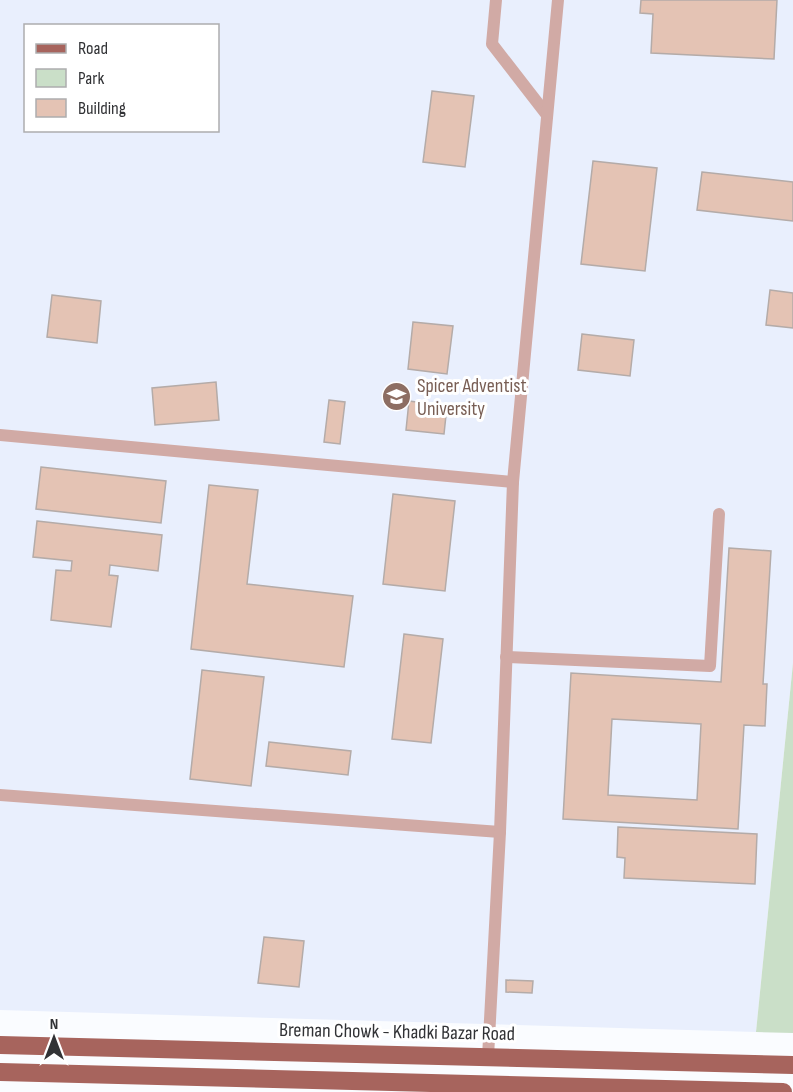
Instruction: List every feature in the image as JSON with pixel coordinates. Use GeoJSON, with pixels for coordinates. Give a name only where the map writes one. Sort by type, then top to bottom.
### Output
{"type":"FeatureCollection","features":[{"type":"Feature","properties":{"kind":"main road","name":"Breman Chowk - Khadki Bazar Road"},"geometry":{"type":"LineString","coordinates":[[0,1045],[793,1065]]}},
{"type":"Feature","properties":{"kind":"main road"},"geometry":{"type":"LineString","coordinates":[[0,1072],[240,1085],[783,1092]]}},
{"type":"Feature","properties":{"kind":"lane"},"geometry":{"type":"LineString","coordinates":[[496,0],[492,44],[547,115]]}},
{"type":"Feature","properties":{"kind":"lane"},"geometry":{"type":"LineString","coordinates":[[488,1057],[500,832],[513,483],[558,0]]}},
{"type":"Feature","properties":{"kind":"lane"},"geometry":{"type":"LineString","coordinates":[[0,435],[513,483]]}},
{"type":"Feature","properties":{"kind":"lane"},"geometry":{"type":"LineString","coordinates":[[506,657],[710,666],[719,514]]}},
{"type":"Feature","properties":{"kind":"lane"},"geometry":{"type":"LineString","coordinates":[[0,795],[500,832]]}},
{"type":"Feature","properties":{"kind":"shaded area","name":"Spicer Adventist University"},"geometry":{"type":"Polygon","coordinates":[[[0,0],[793,0],[793,663],[756,1032],[0,1010],[0,0]]]}},
{"type":"Feature","properties":{"kind":"green space"},"geometry":{"type":"Polygon","coordinates":[[[793,663],[793,1033],[756,1032],[793,663]]]}},
{"type":"Feature","properties":{"kind":"building"},"geometry":{"type":"Polygon","coordinates":[[[641,0],[777,0],[774,59],[651,53],[653,14],[640,13],[641,0]]]}},
{"type":"Feature","properties":{"kind":"building"},"geometry":{"type":"Polygon","coordinates":[[[432,91],[474,96],[465,167],[423,162],[432,91]]]}},
{"type":"Feature","properties":{"kind":"building"},"geometry":{"type":"Polygon","coordinates":[[[593,161],[657,168],[645,271],[581,264],[593,161]]]}},
{"type":"Feature","properties":{"kind":"building"},"geometry":{"type":"Polygon","coordinates":[[[702,172],[793,182],[793,221],[697,210],[702,172]]]}},
{"type":"Feature","properties":{"kind":"building"},"geometry":{"type":"Polygon","coordinates":[[[770,290],[793,293],[793,328],[766,325],[770,290]]]}},
{"type":"Feature","properties":{"kind":"building"},"geometry":{"type":"Polygon","coordinates":[[[52,295],[101,301],[97,343],[47,337],[52,295]]]}},
{"type":"Feature","properties":{"kind":"building"},"geometry":{"type":"Polygon","coordinates":[[[413,322],[453,326],[447,374],[408,369],[413,322]]]}},
{"type":"Feature","properties":{"kind":"building"},"geometry":{"type":"Polygon","coordinates":[[[582,334],[634,340],[630,376],[578,370],[582,334]]]}},
{"type":"Feature","properties":{"kind":"building"},"geometry":{"type":"Polygon","coordinates":[[[216,382],[219,420],[155,425],[152,388],[216,382]]]}},
{"type":"Feature","properties":{"kind":"building"},"geometry":{"type":"Polygon","coordinates":[[[329,400],[345,402],[340,444],[324,442],[329,400]]]}},
{"type":"Feature","properties":{"kind":"building"},"geometry":{"type":"Polygon","coordinates":[[[409,401],[447,406],[444,434],[406,430],[409,401]]]}},
{"type":"Feature","properties":{"kind":"building"},"geometry":{"type":"Polygon","coordinates":[[[41,467],[166,481],[161,523],[36,509],[41,467]]]}},
{"type":"Feature","properties":{"kind":"building"},"geometry":{"type":"Polygon","coordinates":[[[209,485],[258,490],[247,584],[353,596],[344,667],[191,649],[209,485]]]}},
{"type":"Feature","properties":{"kind":"building"},"geometry":{"type":"Polygon","coordinates":[[[393,494],[455,501],[445,591],[383,584],[393,494]]]}},
{"type":"Feature","properties":{"kind":"building"},"geometry":{"type":"Polygon","coordinates":[[[37,521],[162,535],[158,571],[110,565],[109,575],[118,576],[111,627],[51,620],[56,570],[71,571],[72,561],[33,557],[37,521]]]}},
{"type":"Feature","properties":{"kind":"building"},"geometry":{"type":"Polygon","coordinates":[[[729,548],[771,551],[763,684],[767,684],[765,726],[744,725],[738,829],[563,819],[571,673],[721,682],[729,548]],[[612,719],[608,795],[697,800],[701,724],[612,719]]]}},
{"type":"Feature","properties":{"kind":"building"},"geometry":{"type":"Polygon","coordinates":[[[404,634],[443,639],[431,743],[392,739],[404,634]]]}},
{"type":"Feature","properties":{"kind":"building"},"geometry":{"type":"Polygon","coordinates":[[[202,670],[264,677],[251,786],[190,779],[202,670]]]}},
{"type":"Feature","properties":{"kind":"building"},"geometry":{"type":"Polygon","coordinates":[[[269,742],[351,751],[348,775],[266,766],[269,742]]]}},
{"type":"Feature","properties":{"kind":"building"},"geometry":{"type":"Polygon","coordinates":[[[618,827],[757,834],[755,884],[624,878],[625,858],[617,857],[618,827]]]}},
{"type":"Feature","properties":{"kind":"building"},"geometry":{"type":"Polygon","coordinates":[[[264,937],[304,941],[299,987],[258,983],[264,937]]]}},
{"type":"Feature","properties":{"kind":"building"},"geometry":{"type":"Polygon","coordinates":[[[506,980],[533,981],[532,993],[506,992],[506,980]]]}},
{"type":"Feature","properties":{"kind":"place","name":"Spicer Adventist University"},"geometry":{"type":"Point","coordinates":[396,397]}}]}
